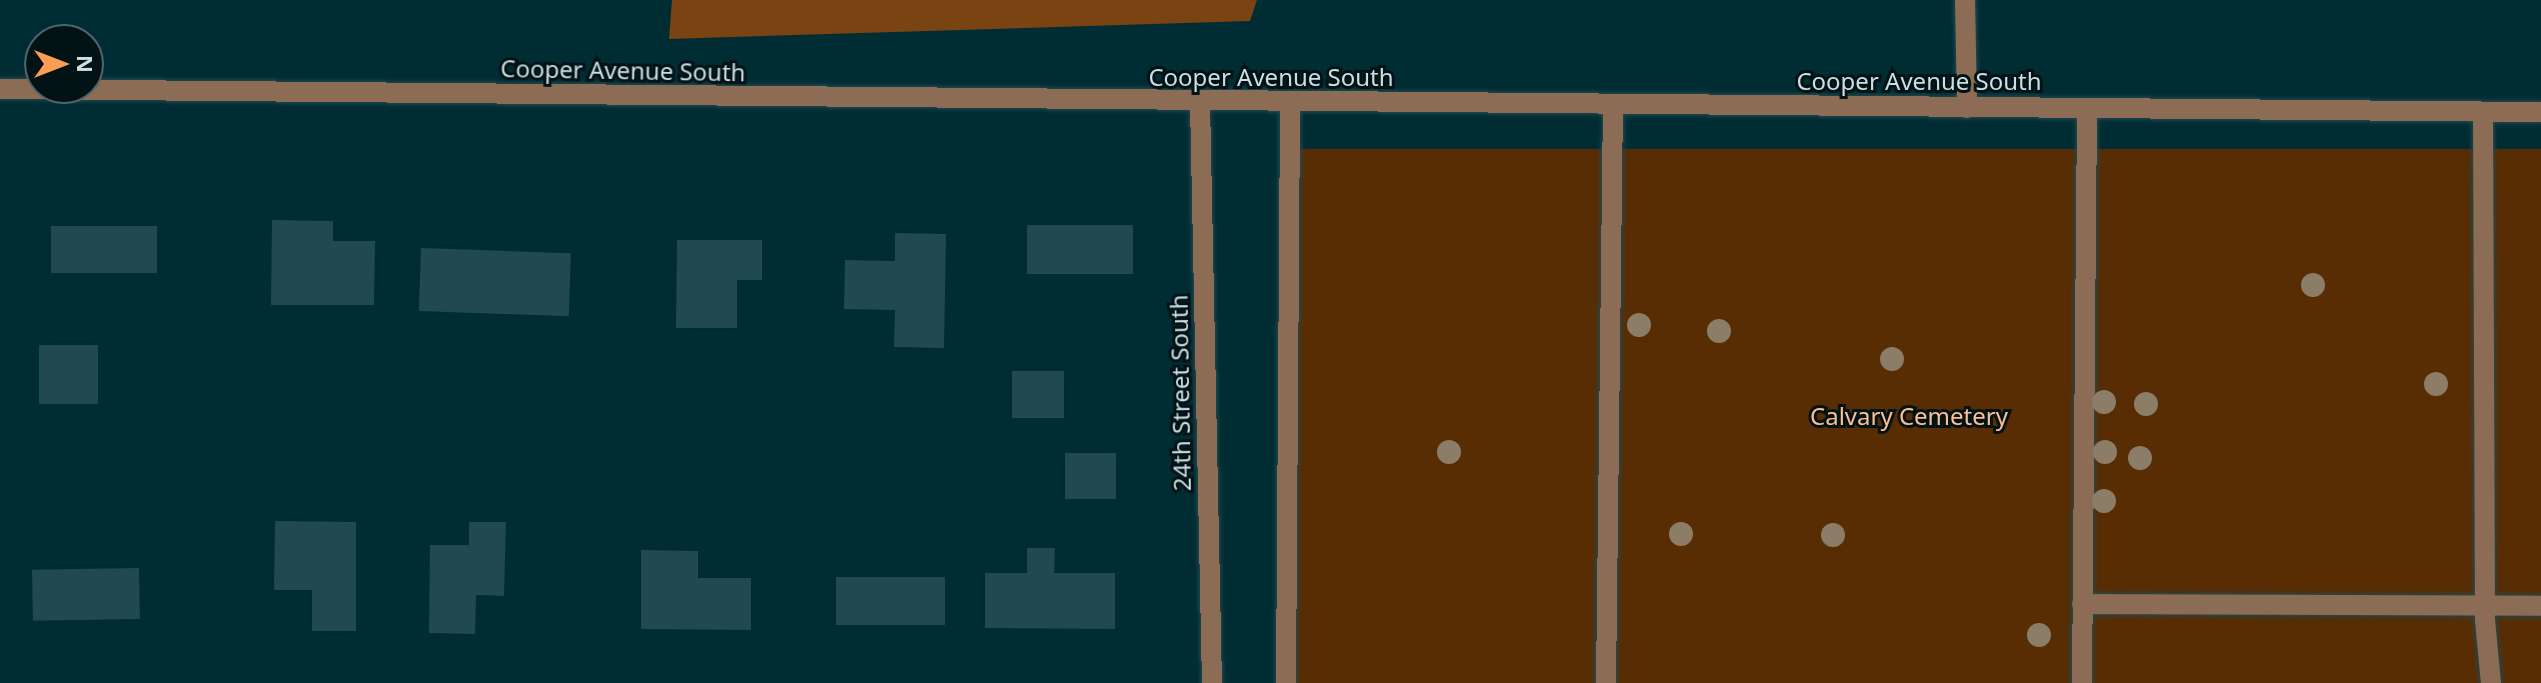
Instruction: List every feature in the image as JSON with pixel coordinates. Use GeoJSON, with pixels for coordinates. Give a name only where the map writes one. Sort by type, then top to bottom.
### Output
{"type":"FeatureCollection","features":[{"type":"Feature","properties":{"kind":"street"},"geometry":{"type":"LineString","coordinates":[[1965,0],[1967,108]]}},
{"type":"Feature","properties":{"kind":"street","name":"Cooper Avenue South"},"geometry":{"type":"LineString","coordinates":[[0,89],[2541,112]]}},
{"type":"Feature","properties":{"kind":"street","name":"24th Street South"},"geometry":{"type":"LineString","coordinates":[[1200,102],[1212,683]]}},
{"type":"Feature","properties":{"kind":"street"},"geometry":{"type":"LineString","coordinates":[[1286,683],[1290,103]]}},
{"type":"Feature","properties":{"kind":"street"},"geometry":{"type":"LineString","coordinates":[[1606,683],[1613,105]]}},
{"type":"Feature","properties":{"kind":"street"},"geometry":{"type":"LineString","coordinates":[[2082,683],[2087,109]]}},
{"type":"Feature","properties":{"kind":"street"},"geometry":{"type":"LineString","coordinates":[[2483,112],[2485,606],[2491,683]]}},
{"type":"Feature","properties":{"kind":"street"},"geometry":{"type":"LineString","coordinates":[[2082,604],[2541,606]]}},
{"type":"Feature","properties":{"kind":"green space","name":"Calvary Cemetery"},"geometry":{"type":"Polygon","coordinates":[[[1283,149],[2541,149],[2541,683],[1283,683],[1283,149]]]}},
{"type":"Feature","properties":{"kind":"shaded area"},"geometry":{"type":"Polygon","coordinates":[[[672,0],[1257,0],[1250,21],[669,39],[672,0]]]}},
{"type":"Feature","properties":{"kind":"building"},"geometry":{"type":"Polygon","coordinates":[[[272,220],[333,221],[333,241],[375,241],[374,305],[271,305],[272,220]]]}},
{"type":"Feature","properties":{"kind":"building"},"geometry":{"type":"Polygon","coordinates":[[[1027,225],[1133,225],[1133,274],[1027,274],[1027,225]]]}},
{"type":"Feature","properties":{"kind":"building"},"geometry":{"type":"Polygon","coordinates":[[[51,226],[157,226],[157,273],[51,273],[51,226]]]}},
{"type":"Feature","properties":{"kind":"building"},"geometry":{"type":"Polygon","coordinates":[[[895,233],[946,234],[944,348],[894,347],[895,310],[844,309],[845,260],[895,261],[895,233]]]}},
{"type":"Feature","properties":{"kind":"building"},"geometry":{"type":"Polygon","coordinates":[[[677,240],[762,240],[762,280],[737,280],[737,328],[676,328],[677,240]]]}},
{"type":"Feature","properties":{"kind":"building"},"geometry":{"type":"Polygon","coordinates":[[[421,248],[571,253],[569,316],[419,311],[421,248]]]}},
{"type":"Feature","properties":{"kind":"building"},"geometry":{"type":"Polygon","coordinates":[[[39,345],[98,345],[98,404],[39,404],[39,345]]]}},
{"type":"Feature","properties":{"kind":"building"},"geometry":{"type":"Polygon","coordinates":[[[1012,371],[1064,371],[1064,418],[1012,418],[1012,371]]]}},
{"type":"Feature","properties":{"kind":"building"},"geometry":{"type":"Polygon","coordinates":[[[1065,453],[1116,453],[1116,499],[1065,499],[1065,453]]]}},
{"type":"Feature","properties":{"kind":"building"},"geometry":{"type":"Polygon","coordinates":[[[275,521],[356,522],[356,631],[312,631],[312,590],[274,590],[275,521]]]}},
{"type":"Feature","properties":{"kind":"building"},"geometry":{"type":"Polygon","coordinates":[[[469,522],[506,522],[504,596],[476,595],[475,634],[429,633],[430,545],[469,545],[469,522]]]}},
{"type":"Feature","properties":{"kind":"building"},"geometry":{"type":"Polygon","coordinates":[[[1027,548],[1055,548],[1054,573],[1115,573],[1115,629],[985,628],[985,573],[1027,573],[1027,548]]]}},
{"type":"Feature","properties":{"kind":"building"},"geometry":{"type":"Polygon","coordinates":[[[641,550],[698,551],[698,578],[751,578],[751,630],[641,629],[641,550]]]}},
{"type":"Feature","properties":{"kind":"building"},"geometry":{"type":"Polygon","coordinates":[[[139,568],[140,619],[33,621],[32,570],[139,568]]]}},
{"type":"Feature","properties":{"kind":"building"},"geometry":{"type":"Polygon","coordinates":[[[836,577],[945,577],[945,625],[836,625],[836,577]]]}}]}
